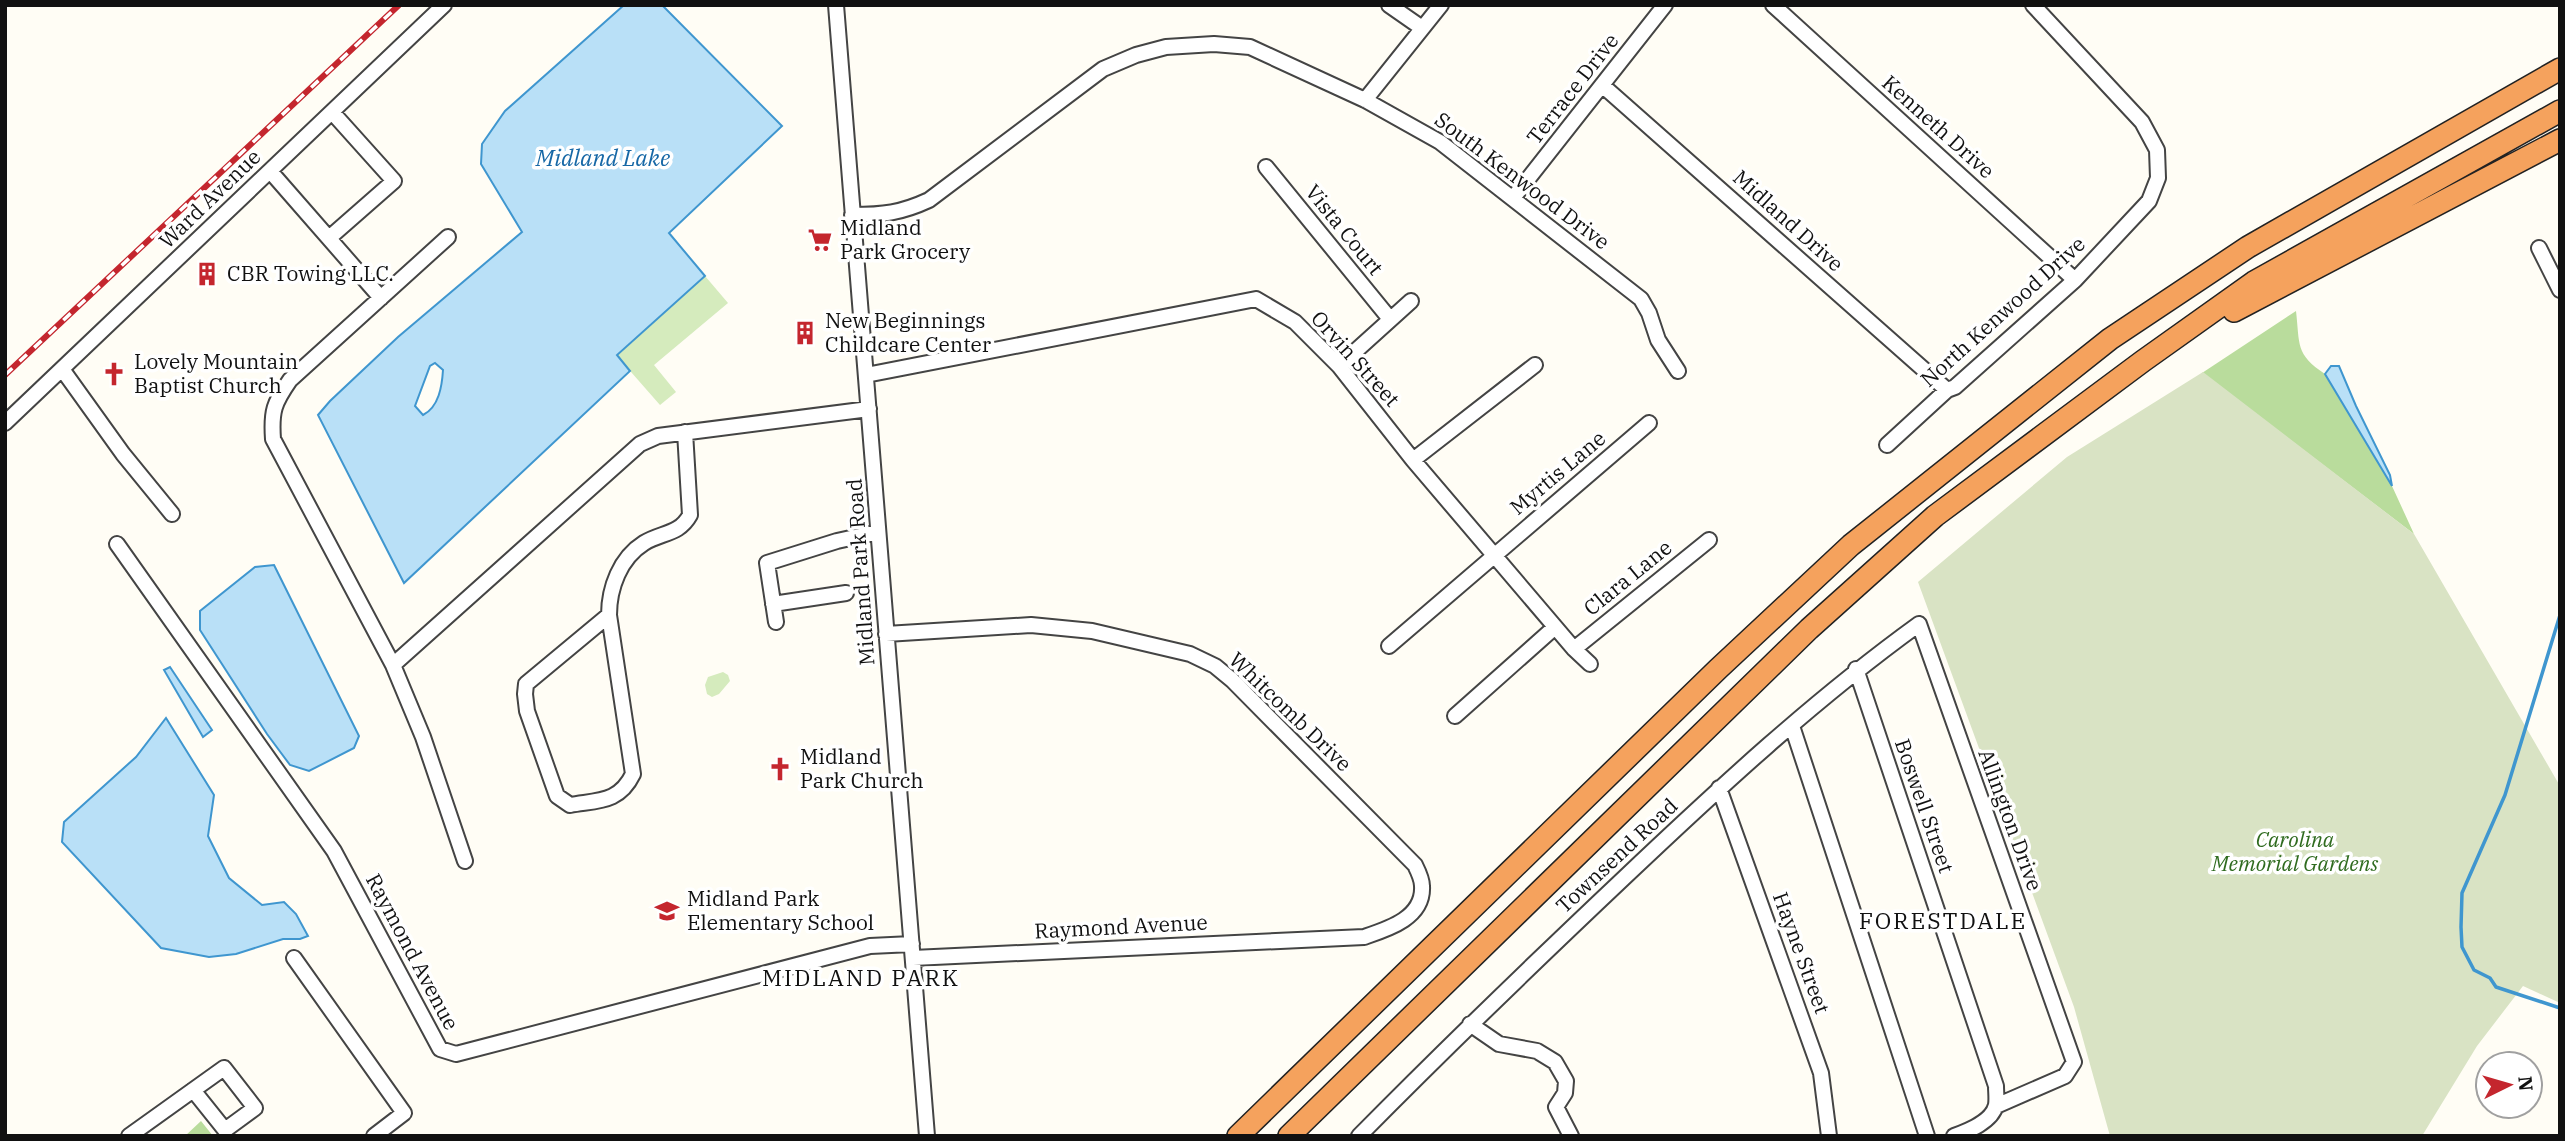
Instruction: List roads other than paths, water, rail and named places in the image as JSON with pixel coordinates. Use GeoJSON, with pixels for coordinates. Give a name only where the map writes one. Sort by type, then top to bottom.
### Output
{"type":"FeatureCollection","features":[{"type":"Feature","properties":{"kind":"highway"},"geometry":{"type":"LineString","coordinates":[[2494,105],[2560,64]]}},
{"type":"Feature","properties":{"kind":"highway"},"geometry":{"type":"LineString","coordinates":[[1238,1136],[1718,669],[1851,545],[2110,340],[2248,247],[2560,69]]}},
{"type":"Feature","properties":{"kind":"highway"},"geometry":{"type":"LineString","coordinates":[[1289,1136],[1810,629],[1935,516],[2254,282],[2560,111]]}},
{"type":"Feature","properties":{"kind":"highway"},"geometry":{"type":"LineString","coordinates":[[2143,361],[2277,287],[2560,140]]}},
{"type":"Feature","properties":{"kind":"street","name":"Ward Avenue"},"geometry":{"type":"LineString","coordinates":[[5,423],[444,5]]}},
{"type":"Feature","properties":{"kind":"street","name":"Midland Park Road"},"geometry":{"type":"LineString","coordinates":[[836,5],[927,1136]]}},
{"type":"Feature","properties":{"kind":"street"},"geometry":{"type":"LineString","coordinates":[[1389,5],[1422,28]]}},
{"type":"Feature","properties":{"kind":"street"},"geometry":{"type":"LineString","coordinates":[[1365,100],[1441,5]]}},
{"type":"Feature","properties":{"kind":"street","name":"Terrace Drive"},"geometry":{"type":"LineString","coordinates":[[1513,198],[1665,5]]}},
{"type":"Feature","properties":{"kind":"street","name":"Kenneth Drive"},"geometry":{"type":"LineString","coordinates":[[1773,5],[2075,280]]}},
{"type":"Feature","properties":{"kind":"street","name":"North Kenwood Drive"},"geometry":{"type":"LineString","coordinates":[[1887,446],[1947,390],[1955,387],[2075,280],[2149,201],[2158,178],[2157,150],[2143,122],[2032,5]]}},
{"type":"Feature","properties":{"kind":"street","name":"South Kenwood Drive"},"geometry":{"type":"LineString","coordinates":[[852,215],[889,215],[929,200],[1103,69],[1136,55],[1166,47],[1214,44],[1250,47],[1365,100],[1440,142],[1641,299],[1658,340],[1678,371]]}},
{"type":"Feature","properties":{"kind":"street","name":"Midland Drive"},"geometry":{"type":"LineString","coordinates":[[1602,85],[1947,390]]}},
{"type":"Feature","properties":{"kind":"street"},"geometry":{"type":"LineString","coordinates":[[329,238],[394,181],[332,112]]}},
{"type":"Feature","properties":{"kind":"street","name":"Vista Court"},"geometry":{"type":"LineString","coordinates":[[1266,167],[1390,319]]}},
{"type":"Feature","properties":{"kind":"street"},"geometry":{"type":"LineString","coordinates":[[270,171],[381,298]]}},
{"type":"Feature","properties":{"kind":"street"},"geometry":{"type":"LineString","coordinates":[[448,237],[290,380],[275,402],[271,416],[273,439],[393,665],[423,737],[465,861]]}},
{"type":"Feature","properties":{"kind":"street"},"geometry":{"type":"LineString","coordinates":[[2539,248],[2560,290]]}},
{"type":"Feature","properties":{"kind":"street","name":"Orvin Street"},"geometry":{"type":"LineString","coordinates":[[866,375],[1256,299],[1295,322],[1339,366],[1413,460],[1574,649],[1590,664]]}},
{"type":"Feature","properties":{"kind":"street"},"geometry":{"type":"LineString","coordinates":[[1339,366],[1411,301]]}},
{"type":"Feature","properties":{"kind":"street"},"geometry":{"type":"LineString","coordinates":[[1413,460],[1535,365]]}},
{"type":"Feature","properties":{"kind":"street"},"geometry":{"type":"LineString","coordinates":[[62,369],[123,454],[172,514]]}},
{"type":"Feature","properties":{"kind":"street"},"geometry":{"type":"LineString","coordinates":[[393,665],[640,444],[658,436],[869,409]]}},
{"type":"Feature","properties":{"kind":"street","name":"Myrtis Lane"},"geometry":{"type":"LineString","coordinates":[[1389,646],[1649,423]]}},
{"type":"Feature","properties":{"kind":"street"},"geometry":{"type":"LineString","coordinates":[[609,615],[526,684],[524,694],[527,711],[557,796],[570,805],[613,797],[626,789],[633,774],[609,615],[609,595],[622,565],[643,543],[685,525],[690,514],[685,432]]}},
{"type":"Feature","properties":{"kind":"street"},"geometry":{"type":"LineString","coordinates":[[776,622],[767,563],[837,541],[878,532]]}},
{"type":"Feature","properties":{"kind":"street","name":"Clara Lane"},"geometry":{"type":"LineString","coordinates":[[1574,649],[1709,540]]}},
{"type":"Feature","properties":{"kind":"street","name":"Raymond Avenue"},"geometry":{"type":"LineString","coordinates":[[117,544],[334,851],[439,1049],[456,1054],[870,946],[912,951],[1331,938]]}},
{"type":"Feature","properties":{"kind":"street"},"geometry":{"type":"LineString","coordinates":[[773,604],[846,593]]}},
{"type":"Feature","properties":{"kind":"street","name":"Townsend Road"},"geometry":{"type":"LineString","coordinates":[[1359,1136],[1470,1024],[1719,788],[1856,669],[1919,624]]}},
{"type":"Feature","properties":{"kind":"street","name":"Allington Drive"},"geometry":{"type":"LineString","coordinates":[[1919,624],[2074,1062],[2065,1076],[1996,1105]]}},
{"type":"Feature","properties":{"kind":"street","name":"Whitcomb Drive"},"geometry":{"type":"LineString","coordinates":[[886,634],[1031,625],[1080,630],[1189,654],[1215,666],[1415,865],[1422,885],[1420,901],[1402,921],[1395,927],[1364,937],[1331,938]]}},
{"type":"Feature","properties":{"kind":"street"},"geometry":{"type":"LineString","coordinates":[[1455,716],[1555,627]]}},
{"type":"Feature","properties":{"kind":"street","name":"Boswell Street"},"geometry":{"type":"LineString","coordinates":[[1856,669],[1996,1086],[1996,1105]]}},
{"type":"Feature","properties":{"kind":"street"},"geometry":{"type":"LineString","coordinates":[[1792,726],[1927,1136]]}},
{"type":"Feature","properties":{"kind":"street","name":"Hayne Street"},"geometry":{"type":"LineString","coordinates":[[1719,788],[1821,1073],[1829,1136]]}},
{"type":"Feature","properties":{"kind":"street"},"geometry":{"type":"LineString","coordinates":[[294,958],[404,1113],[379,1134]]}},
{"type":"Feature","properties":{"kind":"street"},"geometry":{"type":"LineString","coordinates":[[1470,1024],[1499,1044],[1537,1051],[1555,1062],[1566,1082],[1565,1093],[1556,1107],[1571,1136]]}},
{"type":"Feature","properties":{"kind":"street"},"geometry":{"type":"LineString","coordinates":[[129,1136],[193,1090],[224,1068],[256,1108],[225,1130],[193,1090]]}},
{"type":"Feature","properties":{"kind":"street"},"geometry":{"type":"LineString","coordinates":[[1954,1136],[1972,1129],[1990,1115],[1996,1105]]}},
{"type":"Feature","properties":{"kind":"water","name":"Midland Lake"},"geometry":{"type":"Polygon","coordinates":[[[624,5],[662,5],[782,126],[669,233],[705,276],[617,355],[630,371],[404,583],[318,415],[398,337],[522,232],[481,164],[482,144],[505,111],[624,5]],[[435,363],[430,366],[415,406],[423,415],[436,401],[443,370],[435,363]]]}},
{"type":"Feature","properties":{"kind":"water"},"geometry":{"type":"Polygon","coordinates":[[[2331,366],[2339,366],[2390,475],[2392,486],[2325,374],[2331,366]]]}},
{"type":"Feature","properties":{"kind":"water"},"geometry":{"type":"Polygon","coordinates":[[[274,565],[359,736],[354,748],[309,771],[290,765],[200,630],[200,611],[255,567],[274,565]]]}},
{"type":"Feature","properties":{"kind":"water"},"geometry":{"type":"Polygon","coordinates":[[[170,667],[212,730],[203,737],[164,670],[170,667]]]}},
{"type":"Feature","properties":{"kind":"water"},"geometry":{"type":"Polygon","coordinates":[[[166,718],[214,795],[208,836],[229,878],[262,905],[284,902],[296,914],[308,936],[283,939],[236,954],[209,957],[161,948],[62,842],[64,822],[136,757],[166,718]]]}},
{"type":"Feature","properties":{"kind":"waterway"},"geometry":{"type":"LineString","coordinates":[[2560,615],[2505,795],[2462,893],[2461,927],[2462,947],[2474,970],[2490,978],[2496,987],[2560,1008]]}},
{"type":"Feature","properties":{"kind":"railway"},"geometry":{"type":"LineString","coordinates":[[5,375],[399,5]]}},
{"type":"Feature","properties":{"kind":"place","name":"Midland Park Grocery"},"geometry":{"type":"Point","coordinates":[820,240]}},
{"type":"Feature","properties":{"kind":"place","name":"CBR Towing LLC."},"geometry":{"type":"Point","coordinates":[207,274]}},
{"type":"Feature","properties":{"kind":"place","name":"New Beginnings Childcare Center"},"geometry":{"type":"Point","coordinates":[805,333]}},
{"type":"Feature","properties":{"kind":"place","name":"Lovely Mountain Baptist Church"},"geometry":{"type":"Point","coordinates":[114,374]}},
{"type":"Feature","properties":{"kind":"place","name":"Midland Park Church"},"geometry":{"type":"Point","coordinates":[780,769]}},
{"type":"Feature","properties":{"kind":"place","name":"Midland Park Elementary School"},"geometry":{"type":"Point","coordinates":[667,911]}},
{"type":"Feature","properties":{"kind":"district","name":"FORESTDALE"},"geometry":{"type":"Point","coordinates":[1943,921]}},
{"type":"Feature","properties":{"kind":"district","name":"MIDLAND PARK"},"geometry":{"type":"Point","coordinates":[861,978]}},
{"type":"Feature","properties":{"kind":"park label","name":"Carolina Memorial Gardens"},"geometry":{"type":"Point","coordinates":[2295,852]}}]}
